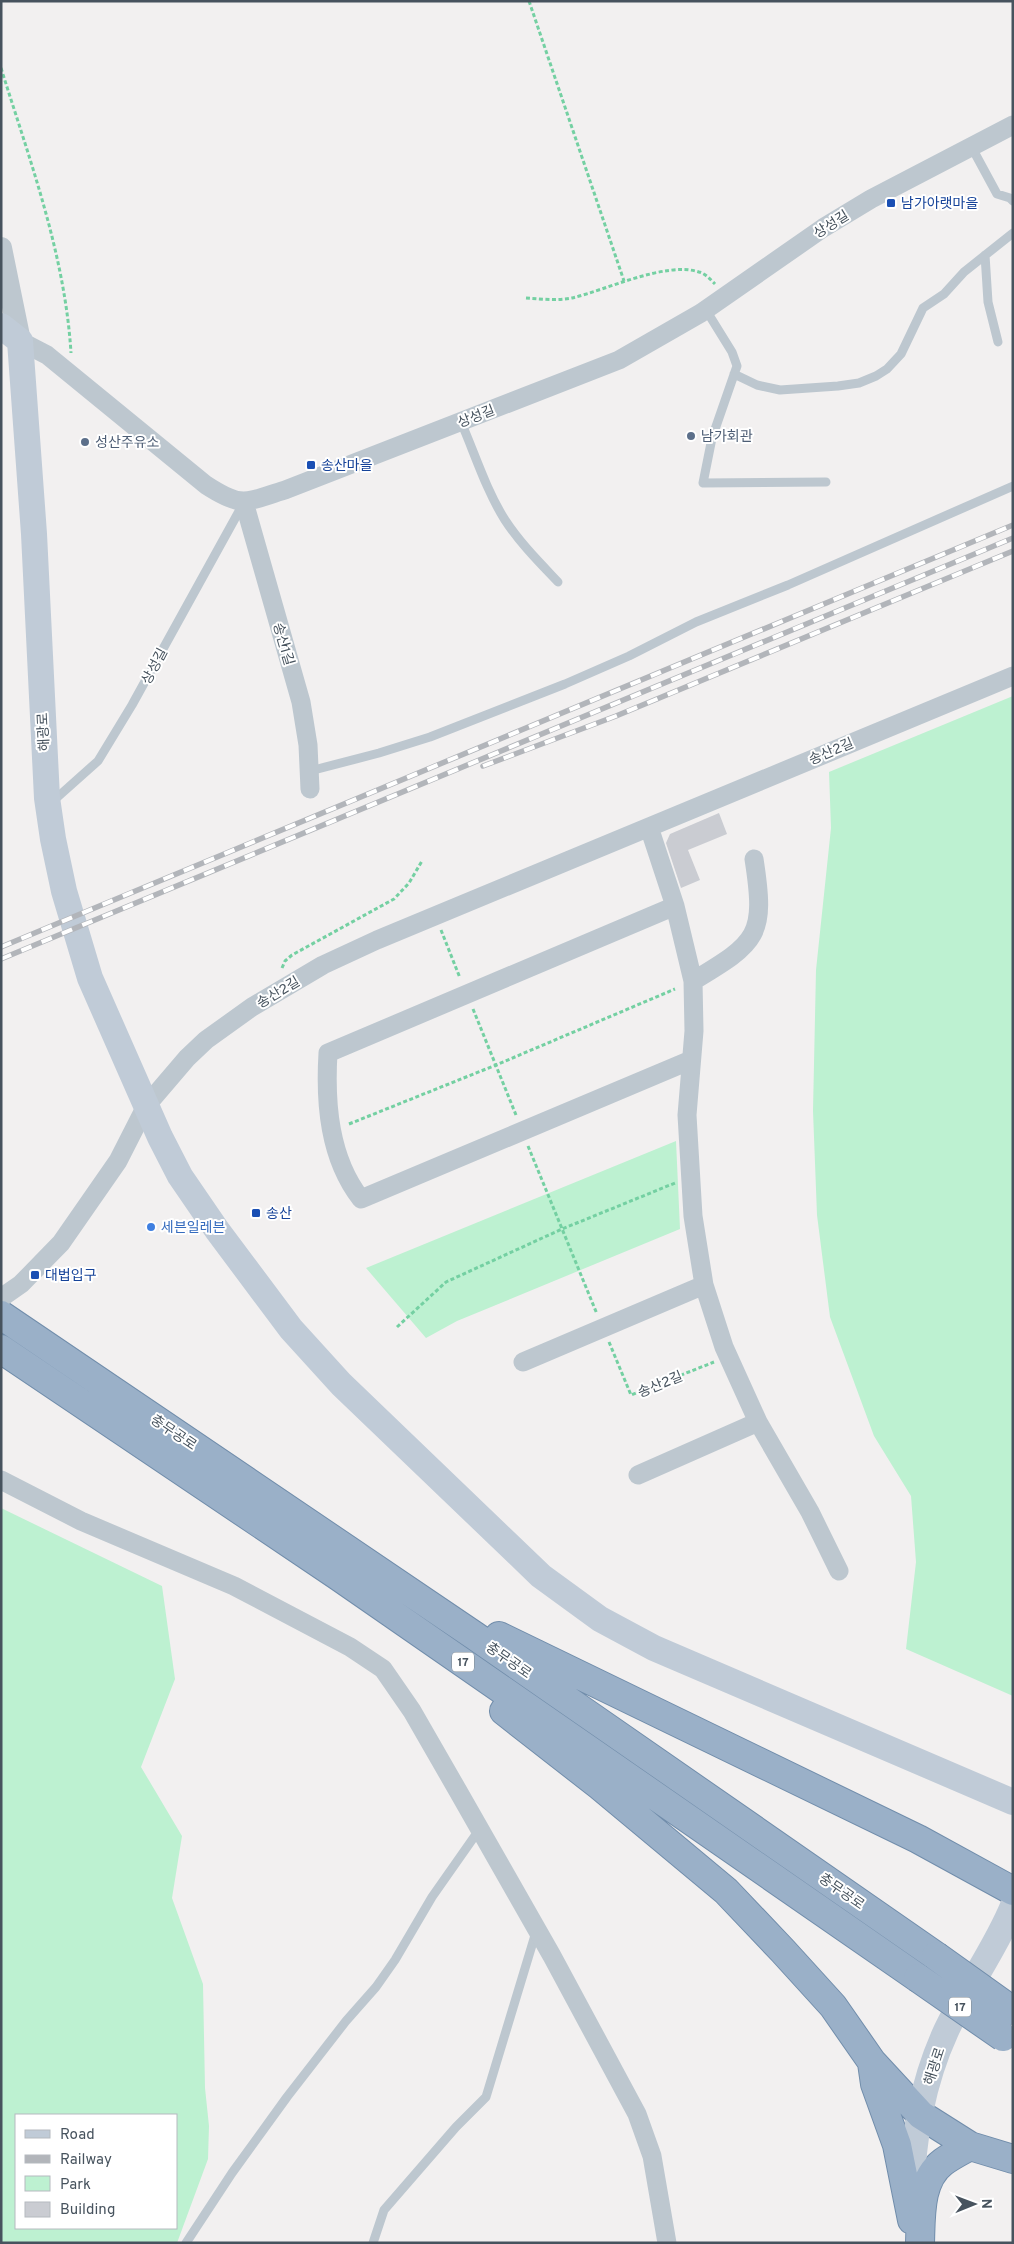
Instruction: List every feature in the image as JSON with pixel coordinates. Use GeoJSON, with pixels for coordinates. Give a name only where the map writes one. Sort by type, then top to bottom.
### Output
{"type":"FeatureCollection","features":[{"type":"Feature","properties":{"kind":"highway","name":"충무공로"},"geometry":{"type":"LineString","coordinates":[[1,1315],[475,1636],[1013,2011]]}},
{"type":"Feature","properties":{"kind":"highway","name":"충무공로"},"geometry":{"type":"LineString","coordinates":[[3,1350],[338,1576],[1008,2040]]}},
{"type":"Feature","properties":{"kind":"highway"},"geometry":{"type":"LineString","coordinates":[[105,1385],[196,1432],[495,1634],[582,1678],[918,1839],[1013,1891]]}},
{"type":"Feature","properties":{"kind":"highway"},"geometry":{"type":"LineString","coordinates":[[338,1576],[386,1618],[600,1786],[726,1891],[783,1950],[833,2006],[872,2062],[921,2115],[970,2146],[1013,2160]]}},
{"type":"Feature","properties":{"kind":"highway"},"geometry":{"type":"LineString","coordinates":[[872,2062],[875,2084],[897,2144],[915,2235]]}},
{"type":"Feature","properties":{"kind":"highway"},"geometry":{"type":"LineString","coordinates":[[915,2235],[924,2192],[931,2174],[942,2163],[970,2146]]}},
{"type":"Feature","properties":{"kind":"main road","name":"해광로"},"geometry":{"type":"LineString","coordinates":[[11,334],[34,534],[48,805],[62,881],[90,978],[146,1106],[180,1176],[217,1230],[291,1329],[341,1384],[541,1576],[600,1619],[654,1648],[1013,1802]]}},
{"type":"Feature","properties":{"kind":"main road","name":"해광로"},"geometry":{"type":"LineString","coordinates":[[915,2235],[912,2171],[930,2073],[947,2030],[988,1957],[1013,1906]]}},
{"type":"Feature","properties":{"kind":"street","name":"상성길"},"geometry":{"type":"LineString","coordinates":[[244,502],[285,490],[619,360],[706,310],[823,228],[871,198],[1013,125]]}},
{"type":"Feature","properties":{"kind":"street"},"geometry":{"type":"LineString","coordinates":[[1,248],[11,334],[47,355],[206,485],[228,499],[244,502]]}},
{"type":"Feature","properties":{"kind":"street","name":"송산1길"},"geometry":{"type":"LineString","coordinates":[[244,502],[301,702],[310,780]]}},
{"type":"Feature","properties":{"kind":"street","name":"송산2길"},"geometry":{"type":"LineString","coordinates":[[1,1298],[21,1284],[61,1243],[118,1161],[146,1106],[187,1058],[206,1040],[279,991],[348,952],[1013,676]]}},
{"type":"Feature","properties":{"kind":"street"},"geometry":{"type":"LineString","coordinates":[[649,827],[675,906],[693,981],[695,1008],[687,1115],[689,1178],[704,1285],[728,1357],[758,1422],[810,1512],[839,1571]]}},
{"type":"Feature","properties":{"kind":"street"},"geometry":{"type":"LineString","coordinates":[[693,981],[732,957],[742,948],[755,930],[759,915],[760,896],[754,859]]}},
{"type":"Feature","properties":{"kind":"street"},"geometry":{"type":"LineString","coordinates":[[675,906],[328,1053],[328,1106],[332,1131],[346,1176],[361,1199],[691,1060]]}},
{"type":"Feature","properties":{"kind":"street"},"geometry":{"type":"LineString","coordinates":[[523,1362],[704,1285]]}},
{"type":"Feature","properties":{"kind":"street"},"geometry":{"type":"LineString","coordinates":[[638,1474],[758,1422]]}},
{"type":"Feature","properties":{"kind":"street"},"geometry":{"type":"LineString","coordinates":[[1,1480],[81,1521],[234,1586],[350,1647],[383,1669],[412,1711],[480,1829],[637,2114],[652,2156],[667,2243]]}},
{"type":"Feature","properties":{"kind":"lane"},"geometry":{"type":"LineString","coordinates":[[971,146],[997,194],[1010,198],[1013,201]]}},
{"type":"Feature","properties":{"kind":"lane"},"geometry":{"type":"LineString","coordinates":[[734,374],[757,385],[780,390],[859,383],[876,376],[887,369],[901,354],[924,308],[944,294],[964,272],[1013,233]]}},
{"type":"Feature","properties":{"kind":"lane"},"geometry":{"type":"LineString","coordinates":[[985,255],[988,302],[998,342]]}},
{"type":"Feature","properties":{"kind":"lane"},"geometry":{"type":"LineString","coordinates":[[706,310],[732,352],[737,366],[712,438],[703,483],[826,482]]}},
{"type":"Feature","properties":{"kind":"lane"},"geometry":{"type":"LineString","coordinates":[[461,422],[490,491],[505,519],[526,548],[558,582]]}},
{"type":"Feature","properties":{"kind":"lane"},"geometry":{"type":"LineString","coordinates":[[310,780],[379,753],[430,737],[565,684],[629,656],[696,622],[788,586],[1013,486]]}},
{"type":"Feature","properties":{"kind":"lane","name":"상성길"},"geometry":{"type":"LineString","coordinates":[[48,805],[98,761],[132,705],[244,502]]}},
{"type":"Feature","properties":{"kind":"lane"},"geometry":{"type":"LineString","coordinates":[[186,2243],[232,2173],[287,2097],[381,1980],[432,1897],[480,1829]]}},
{"type":"Feature","properties":{"kind":"lane"},"geometry":{"type":"LineString","coordinates":[[374,2243],[384,2210],[456,2127],[486,2097],[537,1930]]}},
{"type":"Feature","properties":{"kind":"path"},"geometry":{"type":"LineString","coordinates":[[528,1],[624,281]]}},
{"type":"Feature","properties":{"kind":"path"},"geometry":{"type":"LineString","coordinates":[[1,68],[50,227],[65,303],[73,376]]}},
{"type":"Feature","properties":{"kind":"path"},"geometry":{"type":"LineString","coordinates":[[526,298],[557,300],[570,298],[624,281],[691,270],[708,277],[726,295]]}},
{"type":"Feature","properties":{"kind":"path"},"geometry":{"type":"LineString","coordinates":[[279,991],[285,961],[394,899],[410,883],[422,861]]}},
{"type":"Feature","properties":{"kind":"path","name":"송산2길"},"geometry":{"type":"LineString","coordinates":[[435,916],[631,1396],[728,1357]]}},
{"type":"Feature","properties":{"kind":"path"},"geometry":{"type":"LineString","coordinates":[[332,1131],[496,1065],[693,981]]}},
{"type":"Feature","properties":{"kind":"path"},"geometry":{"type":"LineString","coordinates":[[397,1327],[446,1282],[562,1229],[689,1178]]}},
{"type":"Feature","properties":{"kind":"green space"},"geometry":{"type":"Polygon","coordinates":[[[1013,696],[1013,1696],[906,1649],[916,1562],[911,1496],[874,1436],[830,1317],[817,1215],[813,1111],[816,970],[831,828],[829,772],[1013,696]]]}},
{"type":"Feature","properties":{"kind":"green space"},"geometry":{"type":"Polygon","coordinates":[[[676,1141],[680,1229],[457,1321],[426,1338],[366,1268],[676,1141]]]}},
{"type":"Feature","properties":{"kind":"green space"},"geometry":{"type":"Polygon","coordinates":[[[1,1508],[162,1586],[175,1679],[141,1767],[182,1836],[172,1898],[203,1984],[205,2088],[209,2126],[208,2159],[177,2243],[1,2243],[1,1508]]]}},
{"type":"Feature","properties":{"kind":"building"},"geometry":{"type":"Polygon","coordinates":[[[719,813],[727,834],[688,850],[700,880],[681,888],[666,843],[670,834],[719,813]]]}},
{"type":"Feature","properties":{"kind":"railway"},"geometry":{"type":"LineString","coordinates":[[1,947],[1013,525]]}},
{"type":"Feature","properties":{"kind":"railway"},"geometry":{"type":"LineString","coordinates":[[1,959],[1013,538]]}},
{"type":"Feature","properties":{"kind":"railway"},"geometry":{"type":"LineString","coordinates":[[483,766],[616,716],[1013,551]]}},
{"type":"Feature","properties":{"kind":"place","name":"남가아랫마을"},"geometry":{"type":"Point","coordinates":[891,203]}},
{"type":"Feature","properties":{"kind":"place","name":"남가회관"},"geometry":{"type":"Point","coordinates":[691,436]}},
{"type":"Feature","properties":{"kind":"place","name":"성산주유소"},"geometry":{"type":"Point","coordinates":[85,442]}},
{"type":"Feature","properties":{"kind":"place","name":"송산마을"},"geometry":{"type":"Point","coordinates":[311,465]}},
{"type":"Feature","properties":{"kind":"place","name":"송산"},"geometry":{"type":"Point","coordinates":[256,1213]}},
{"type":"Feature","properties":{"kind":"place","name":"세븐일레븐"},"geometry":{"type":"Point","coordinates":[151,1227]}},
{"type":"Feature","properties":{"kind":"place","name":"대법입구"},"geometry":{"type":"Point","coordinates":[35,1275]}}]}
